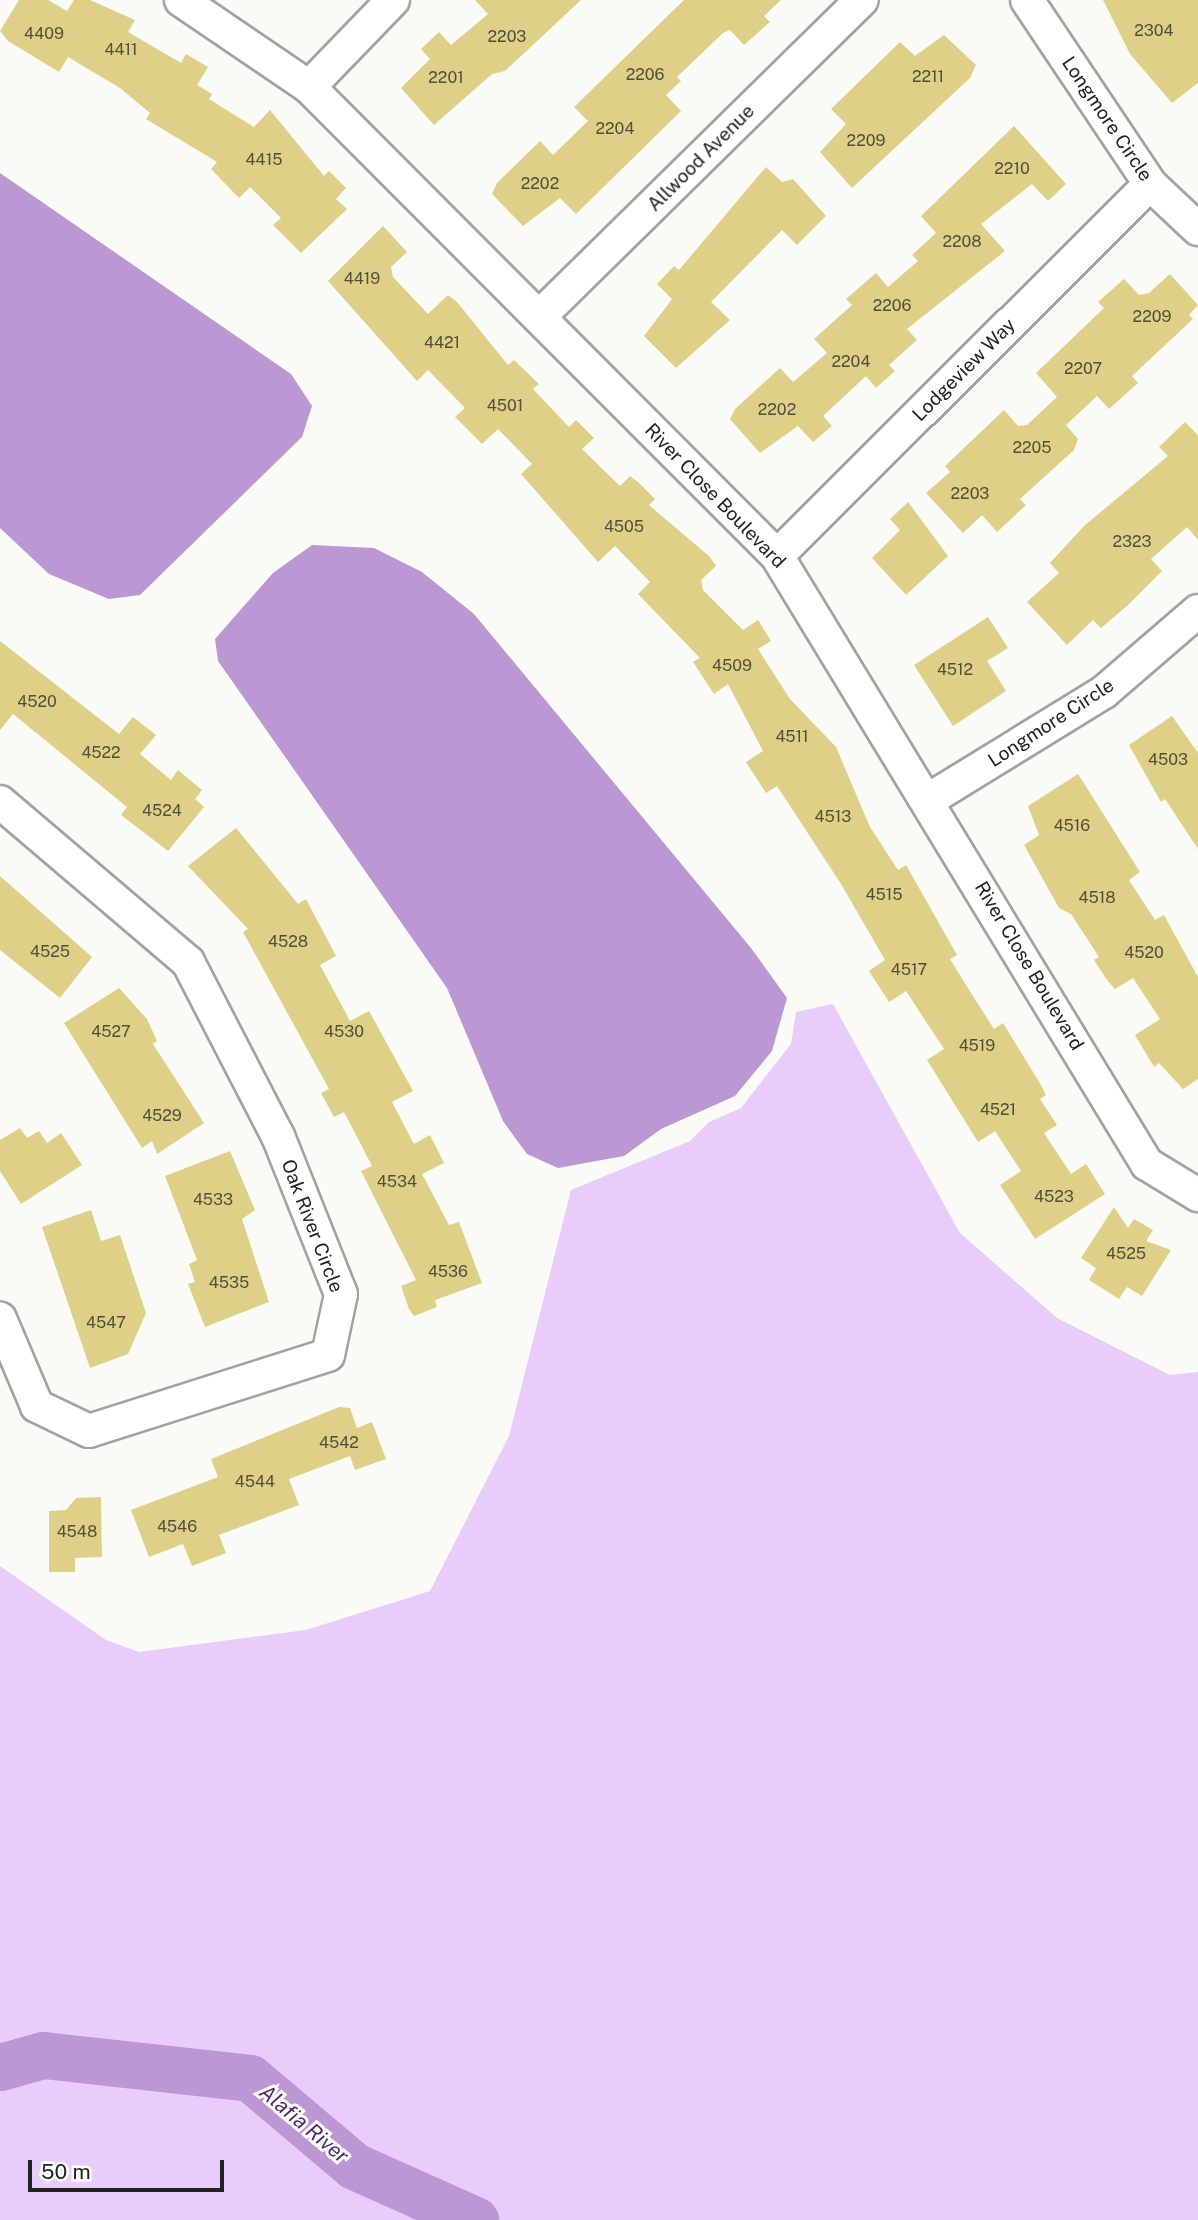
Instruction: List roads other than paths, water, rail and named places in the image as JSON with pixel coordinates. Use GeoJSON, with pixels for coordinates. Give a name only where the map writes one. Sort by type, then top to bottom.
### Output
{"type":"FeatureCollection","features":[{"type":"Feature","properties":{"kind":"street","name":"River Close Boulevard"},"geometry":{"type":"LineString","coordinates":[[181,0],[309,87],[778,556],[930,799],[1147,1164],[1198,1195]]}},
{"type":"Feature","properties":{"kind":"street"},"geometry":{"type":"LineString","coordinates":[[309,87],[393,0]]}},
{"type":"Feature","properties":{"kind":"street","name":"Allwood Avenue"},"geometry":{"type":"LineString","coordinates":[[540,316],[862,0]]}},
{"type":"Feature","properties":{"kind":"street","name":"Longmore Circle"},"geometry":{"type":"LineString","coordinates":[[1027,0],[1150,184],[1198,229]]}},
{"type":"Feature","properties":{"kind":"street","name":"Lodgeview Way"},"geometry":{"type":"LineString","coordinates":[[778,556],[1150,184]]}},
{"type":"Feature","properties":{"kind":"street","name":"Longmore Circle"},"geometry":{"type":"LineString","coordinates":[[930,799],[1104,692],[1198,611]]}},
{"type":"Feature","properties":{"kind":"street","name":"Oak River Circle"},"geometry":{"type":"LineString","coordinates":[[0,802],[188,962],[278,1136],[341,1294],[328,1355],[89,1431],[37,1406],[0,1319]]}},
{"type":"Feature","properties":{"kind":"waterway","name":"Alafia River"},"geometry":{"type":"LineString","coordinates":[[0,2067],[43,2055],[250,2078],[354,2166],[475,2220]]}}]}
